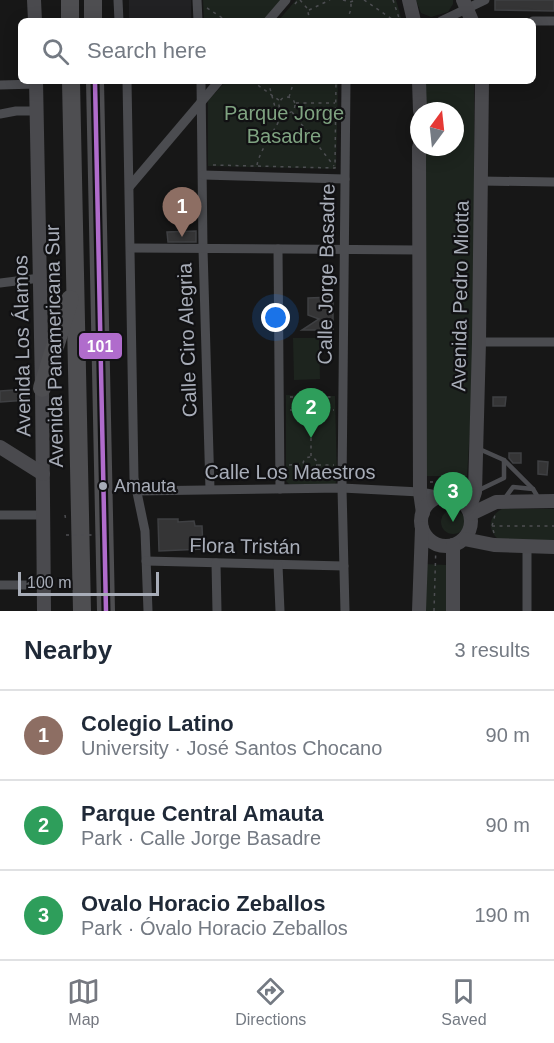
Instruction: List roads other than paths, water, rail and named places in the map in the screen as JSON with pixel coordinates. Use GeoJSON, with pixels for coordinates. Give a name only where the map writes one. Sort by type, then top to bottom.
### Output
{"type":"FeatureCollection","features":[{"type":"Feature","properties":{"kind":"highway"},"geometry":{"type":"LineString","coordinates":[[70,0],[70,18]]}},
{"type":"Feature","properties":{"kind":"highway"},"geometry":{"type":"LineString","coordinates":[[93,0],[93,18]]}},
{"type":"Feature","properties":{"kind":"highway","name":"Avenida Panamericana Sur"},"geometry":{"type":"LineString","coordinates":[[71,84],[82,611]]}},
{"type":"Feature","properties":{"kind":"highway"},"geometry":{"type":"LineString","coordinates":[[95,84],[106,611]]}},
{"type":"Feature","properties":{"kind":"highway"},"geometry":{"type":"LineString","coordinates":[[42,388],[75,283]]}},
{"type":"Feature","properties":{"kind":"main road"},"geometry":{"type":"LineString","coordinates":[[34,0],[35,18]]}},
{"type":"Feature","properties":{"kind":"main road"},"geometry":{"type":"LineString","coordinates":[[409,0],[413,18]]}},
{"type":"Feature","properties":{"kind":"main road","name":"Avenida Los Álamos"},"geometry":{"type":"LineString","coordinates":[[36,84],[44,611]]}},
{"type":"Feature","properties":{"kind":"main road"},"geometry":{"type":"LineString","coordinates":[[419,84],[420,102]]}},
{"type":"Feature","properties":{"kind":"main road","name":"Avenida Pedro Miotta"},"geometry":{"type":"LineString","coordinates":[[470,512],[475,492],[482,84]]}},
{"type":"Feature","properties":{"kind":"main road","name":"Avenida Pedro Miotta"},"geometry":{"type":"LineString","coordinates":[[419,156],[420,492],[429,561],[419,611]]}},
{"type":"Feature","properties":{"kind":"main road"},"geometry":{"type":"LineString","coordinates":[[0,447],[43,474]]}},
{"type":"Feature","properties":{"kind":"main road"},"geometry":{"type":"LineString","coordinates":[[453,611],[453,561],[459,542],[471,525],[470,512],[458,499],[443,496],[430,502],[422,520],[427,536],[436,543],[445,546],[459,542],[554,547]]}},
{"type":"Feature","properties":{"kind":"main road"},"geometry":{"type":"LineString","coordinates":[[470,512],[496,502],[501,506],[542,497]]}},
{"type":"Feature","properties":{"kind":"street"},"geometry":{"type":"LineString","coordinates":[[118,0],[119,18]]}},
{"type":"Feature","properties":{"kind":"street"},"geometry":{"type":"LineString","coordinates":[[197,0],[198,18]]}},
{"type":"Feature","properties":{"kind":"street"},"geometry":{"type":"LineString","coordinates":[[271,18],[286,0]]}},
{"type":"Feature","properties":{"kind":"street"},"geometry":{"type":"LineString","coordinates":[[448,18],[485,0]]}},
{"type":"Feature","properties":{"kind":"street"},"geometry":{"type":"LineString","coordinates":[[536,21],[554,21]]}},
{"type":"Feature","properties":{"kind":"street"},"geometry":{"type":"LineString","coordinates":[[0,85],[18,84]]}},
{"type":"Feature","properties":{"kind":"street"},"geometry":{"type":"LineString","coordinates":[[127,84],[134,478],[145,531],[148,611]]}},
{"type":"Feature","properties":{"kind":"street","name":"Calle Ciro Alegria"},"geometry":{"type":"LineString","coordinates":[[201,84],[210,489]]}},
{"type":"Feature","properties":{"kind":"street"},"geometry":{"type":"LineString","coordinates":[[130,186],[217,84]]}},
{"type":"Feature","properties":{"kind":"street","name":"Calle Jorge Basadre"},"geometry":{"type":"LineString","coordinates":[[345,611],[342,488],[346,84]]}},
{"type":"Feature","properties":{"kind":"street"},"geometry":{"type":"LineString","coordinates":[[0,114],[37,111]]}},
{"type":"Feature","properties":{"kind":"street"},"geometry":{"type":"LineString","coordinates":[[203,175],[345,179]]}},
{"type":"Feature","properties":{"kind":"street"},"geometry":{"type":"LineString","coordinates":[[481,181],[554,182]]}},
{"type":"Feature","properties":{"kind":"street"},"geometry":{"type":"LineString","coordinates":[[131,248],[419,250]]}},
{"type":"Feature","properties":{"kind":"street"},"geometry":{"type":"LineString","coordinates":[[278,249],[280,489]]}},
{"type":"Feature","properties":{"kind":"street"},"geometry":{"type":"LineString","coordinates":[[0,283],[40,278]]}},
{"type":"Feature","properties":{"kind":"street"},"geometry":{"type":"LineString","coordinates":[[479,342],[554,342]]}},
{"type":"Feature","properties":{"kind":"street","name":"Calle Los Maestros"},"geometry":{"type":"LineString","coordinates":[[136,491],[342,488],[420,492],[443,496]]}},
{"type":"Feature","properties":{"kind":"street"},"geometry":{"type":"LineString","coordinates":[[0,515],[44,514]]}},
{"type":"Feature","properties":{"kind":"street"},"geometry":{"type":"LineString","coordinates":[[527,547],[527,611]]}},
{"type":"Feature","properties":{"kind":"street","name":"Flora Tristán"},"geometry":{"type":"LineString","coordinates":[[146,561],[344,566]]}},
{"type":"Feature","properties":{"kind":"street"},"geometry":{"type":"LineString","coordinates":[[216,563],[217,611]]}},
{"type":"Feature","properties":{"kind":"street"},"geometry":{"type":"LineString","coordinates":[[278,565],[280,611]]}},
{"type":"Feature","properties":{"kind":"street"},"geometry":{"type":"LineString","coordinates":[[0,585],[43,585]]}},
{"type":"Feature","properties":{"kind":"lane"},"geometry":{"type":"LineString","coordinates":[[476,447],[504,460],[542,497]]}},
{"type":"Feature","properties":{"kind":"lane"},"geometry":{"type":"LineString","coordinates":[[504,460],[504,478],[513,487],[542,497]]}},
{"type":"Feature","properties":{"kind":"lane"},"geometry":{"type":"LineString","coordinates":[[475,492],[504,478]]}},
{"type":"Feature","properties":{"kind":"lane"},"geometry":{"type":"LineString","coordinates":[[501,506],[513,487]]}},
{"type":"Feature","properties":{"kind":"place","name":"Colegio Latino"},"geometry":{"type":"Point","coordinates":[182,237]}},
{"type":"Feature","properties":{"kind":"place","name":"Parque Central Amauta"},"geometry":{"type":"Point","coordinates":[311,438]}},
{"type":"Feature","properties":{"kind":"place","name":"Amauta"},"geometry":{"type":"Point","coordinates":[103,486]}},
{"type":"Feature","properties":{"kind":"place","name":"Ovalo Horacio Zeballos"},"geometry":{"type":"Point","coordinates":[453,522]}},
{"type":"Feature","properties":{"kind":"park label","name":"Parque Jorge Basadre"},"geometry":{"type":"Point","coordinates":[284,124]}}]}
